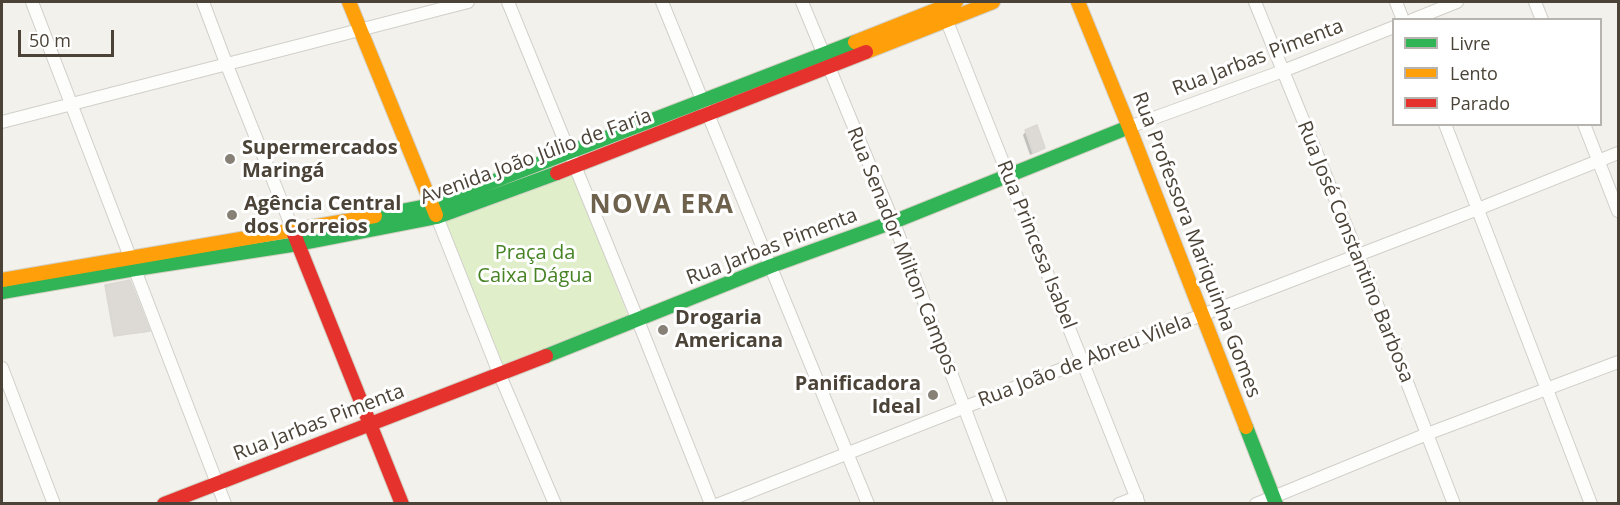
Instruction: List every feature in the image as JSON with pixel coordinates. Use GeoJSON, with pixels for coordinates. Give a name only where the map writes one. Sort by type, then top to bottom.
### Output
{"type":"FeatureCollection","features":[{"type":"Feature","properties":{"kind":"main road"},"geometry":{"type":"LineString","coordinates":[[349,2],[434,211]]}},
{"type":"Feature","properties":{"kind":"main road","name":"Avenida João Júlio de Faria"},"geometry":{"type":"LineString","coordinates":[[2,280],[298,243],[383,221],[434,211],[825,60],[943,10],[956,2]]}},
{"type":"Feature","properties":{"kind":"main road","name":"Avenida João Júlio de Faria"},"geometry":{"type":"LineString","coordinates":[[943,10],[993,2]]}},
{"type":"Feature","properties":{"kind":"main road","name":"Rua Professora Mariquinha Gomes"},"geometry":{"type":"LineString","coordinates":[[1078,2],[1130,127],[1274,500]]}},
{"type":"Feature","properties":{"kind":"main road","name":"Rua Jarbas Pimenta"},"geometry":{"type":"LineString","coordinates":[[164,504],[771,266],[893,222],[1130,127]]}},
{"type":"Feature","properties":{"kind":"main road","name":"Avenida João Júlio de Faria"},"geometry":{"type":"LineString","coordinates":[[2,292],[293,230],[383,221]]}},
{"type":"Feature","properties":{"kind":"main road"},"geometry":{"type":"LineString","coordinates":[[293,230],[402,504]]}},
{"type":"Feature","properties":{"kind":"street"},"geometry":{"type":"LineString","coordinates":[[32,2],[225,504]]}},
{"type":"Feature","properties":{"kind":"street"},"geometry":{"type":"LineString","coordinates":[[203,2],[293,230]]}},
{"type":"Feature","properties":{"kind":"street"},"geometry":{"type":"LineString","coordinates":[[2,122],[71,102],[468,2]]}},
{"type":"Feature","properties":{"kind":"street"},"geometry":{"type":"LineString","coordinates":[[508,2],[711,504]]}},
{"type":"Feature","properties":{"kind":"street"},"geometry":{"type":"LineString","coordinates":[[662,2],[868,504]]}},
{"type":"Feature","properties":{"kind":"street","name":"Rua Senador Milton Campos"},"geometry":{"type":"LineString","coordinates":[[802,2],[893,222],[1001,504]]}},
{"type":"Feature","properties":{"kind":"street","name":"Rua José Constantino Barbosa"},"geometry":{"type":"LineString","coordinates":[[1255,2],[1358,255],[1454,504]]}},
{"type":"Feature","properties":{"kind":"street"},"geometry":{"type":"LineString","coordinates":[[1396,2],[1402,18]]}},
{"type":"Feature","properties":{"kind":"street"},"geometry":{"type":"LineString","coordinates":[[1417,18],[1457,2]]}},
{"type":"Feature","properties":{"kind":"street"},"geometry":{"type":"LineString","coordinates":[[1535,2],[1541,18]]}},
{"type":"Feature","properties":{"kind":"street","name":"Rua Princesa Isabel"},"geometry":{"type":"LineString","coordinates":[[943,10],[1138,500]]}},
{"type":"Feature","properties":{"kind":"street","name":"Rua Jarbas Pimenta"},"geometry":{"type":"LineString","coordinates":[[1130,127],[1283,71],[1392,28]]}},
{"type":"Feature","properties":{"kind":"street"},"geometry":{"type":"LineString","coordinates":[[1446,126],[1591,504]]}},
{"type":"Feature","properties":{"kind":"street"},"geometry":{"type":"LineString","coordinates":[[1585,126],[1618,211]]}},
{"type":"Feature","properties":{"kind":"street","name":"Rua João de Abreu Vilela"},"geometry":{"type":"LineString","coordinates":[[719,504],[1618,153]]}},
{"type":"Feature","properties":{"kind":"street"},"geometry":{"type":"LineString","coordinates":[[434,211],[555,504]]}},
{"type":"Feature","properties":{"kind":"street"},"geometry":{"type":"LineString","coordinates":[[1256,504],[1274,500],[1427,435],[1618,362]]}},
{"type":"Feature","properties":{"kind":"street"},"geometry":{"type":"LineString","coordinates":[[2,368],[54,504]]}},
{"type":"Feature","properties":{"kind":"street"},"geometry":{"type":"LineString","coordinates":[[1119,504],[1138,500]]}},
{"type":"Feature","properties":{"kind":"green space","name":"Praça da Caixa Dágua"},"geometry":{"type":"Polygon","coordinates":[[[572,170],[630,321],[502,367],[442,218],[572,170]]]}},
{"type":"Feature","properties":{"kind":"building"},"geometry":{"type":"Polygon","coordinates":[[[1037,125],[1045,148],[1033,153],[1025,130],[1037,125]]]}},
{"type":"Feature","properties":{"kind":"building"},"geometry":{"type":"Polygon","coordinates":[[[130,280],[150,331],[114,336],[105,285],[130,280]]]}},
{"type":"Feature","properties":{"kind":"traffic: fast"},"geometry":{"type":"LineString","coordinates":[[375,216],[432,205],[855,42]]}},
{"type":"Feature","properties":{"kind":"traffic: fast"},"geometry":{"type":"LineString","coordinates":[[546,356],[771,266],[893,222],[1129,127]]}},
{"type":"Feature","properties":{"kind":"traffic: fast"},"geometry":{"type":"LineString","coordinates":[[2,292],[298,244],[437,217],[557,173]]}},
{"type":"Feature","properties":{"kind":"traffic: fast"},"geometry":{"type":"LineString","coordinates":[[1246,427],[1276,504]]}},
{"type":"Feature","properties":{"kind":"traffic: slow"},"geometry":{"type":"LineString","coordinates":[[349,2],[436,215]]}},
{"type":"Feature","properties":{"kind":"traffic: slow"},"geometry":{"type":"LineString","coordinates":[[855,42],[956,2]]}},
{"type":"Feature","properties":{"kind":"traffic: slow"},"geometry":{"type":"LineString","coordinates":[[866,52],[993,2]]}},
{"type":"Feature","properties":{"kind":"traffic: slow"},"geometry":{"type":"LineString","coordinates":[[1078,2],[1246,427]]}},
{"type":"Feature","properties":{"kind":"traffic: slow"},"geometry":{"type":"LineString","coordinates":[[2,280],[375,216]]}},
{"type":"Feature","properties":{"kind":"traffic: jam"},"geometry":{"type":"LineString","coordinates":[[557,173],[866,52]]}},
{"type":"Feature","properties":{"kind":"traffic: jam"},"geometry":{"type":"LineString","coordinates":[[294,234],[402,504]]}},
{"type":"Feature","properties":{"kind":"traffic: jam"},"geometry":{"type":"LineString","coordinates":[[164,504],[546,356]]}},
{"type":"Feature","properties":{"kind":"place","name":"Supermercados Maringá"},"geometry":{"type":"Point","coordinates":[230,159]}},
{"type":"Feature","properties":{"kind":"place","name":"Agência Central dos Correios"},"geometry":{"type":"Point","coordinates":[232,215]}},
{"type":"Feature","properties":{"kind":"place","name":"Drogaria Americana"},"geometry":{"type":"Point","coordinates":[663,330]}},
{"type":"Feature","properties":{"kind":"place","name":"Panificadora Ideal"},"geometry":{"type":"Point","coordinates":[933,395]}},
{"type":"Feature","properties":{"kind":"district","name":"NOVA ERA"},"geometry":{"type":"Point","coordinates":[662,206]}}]}
